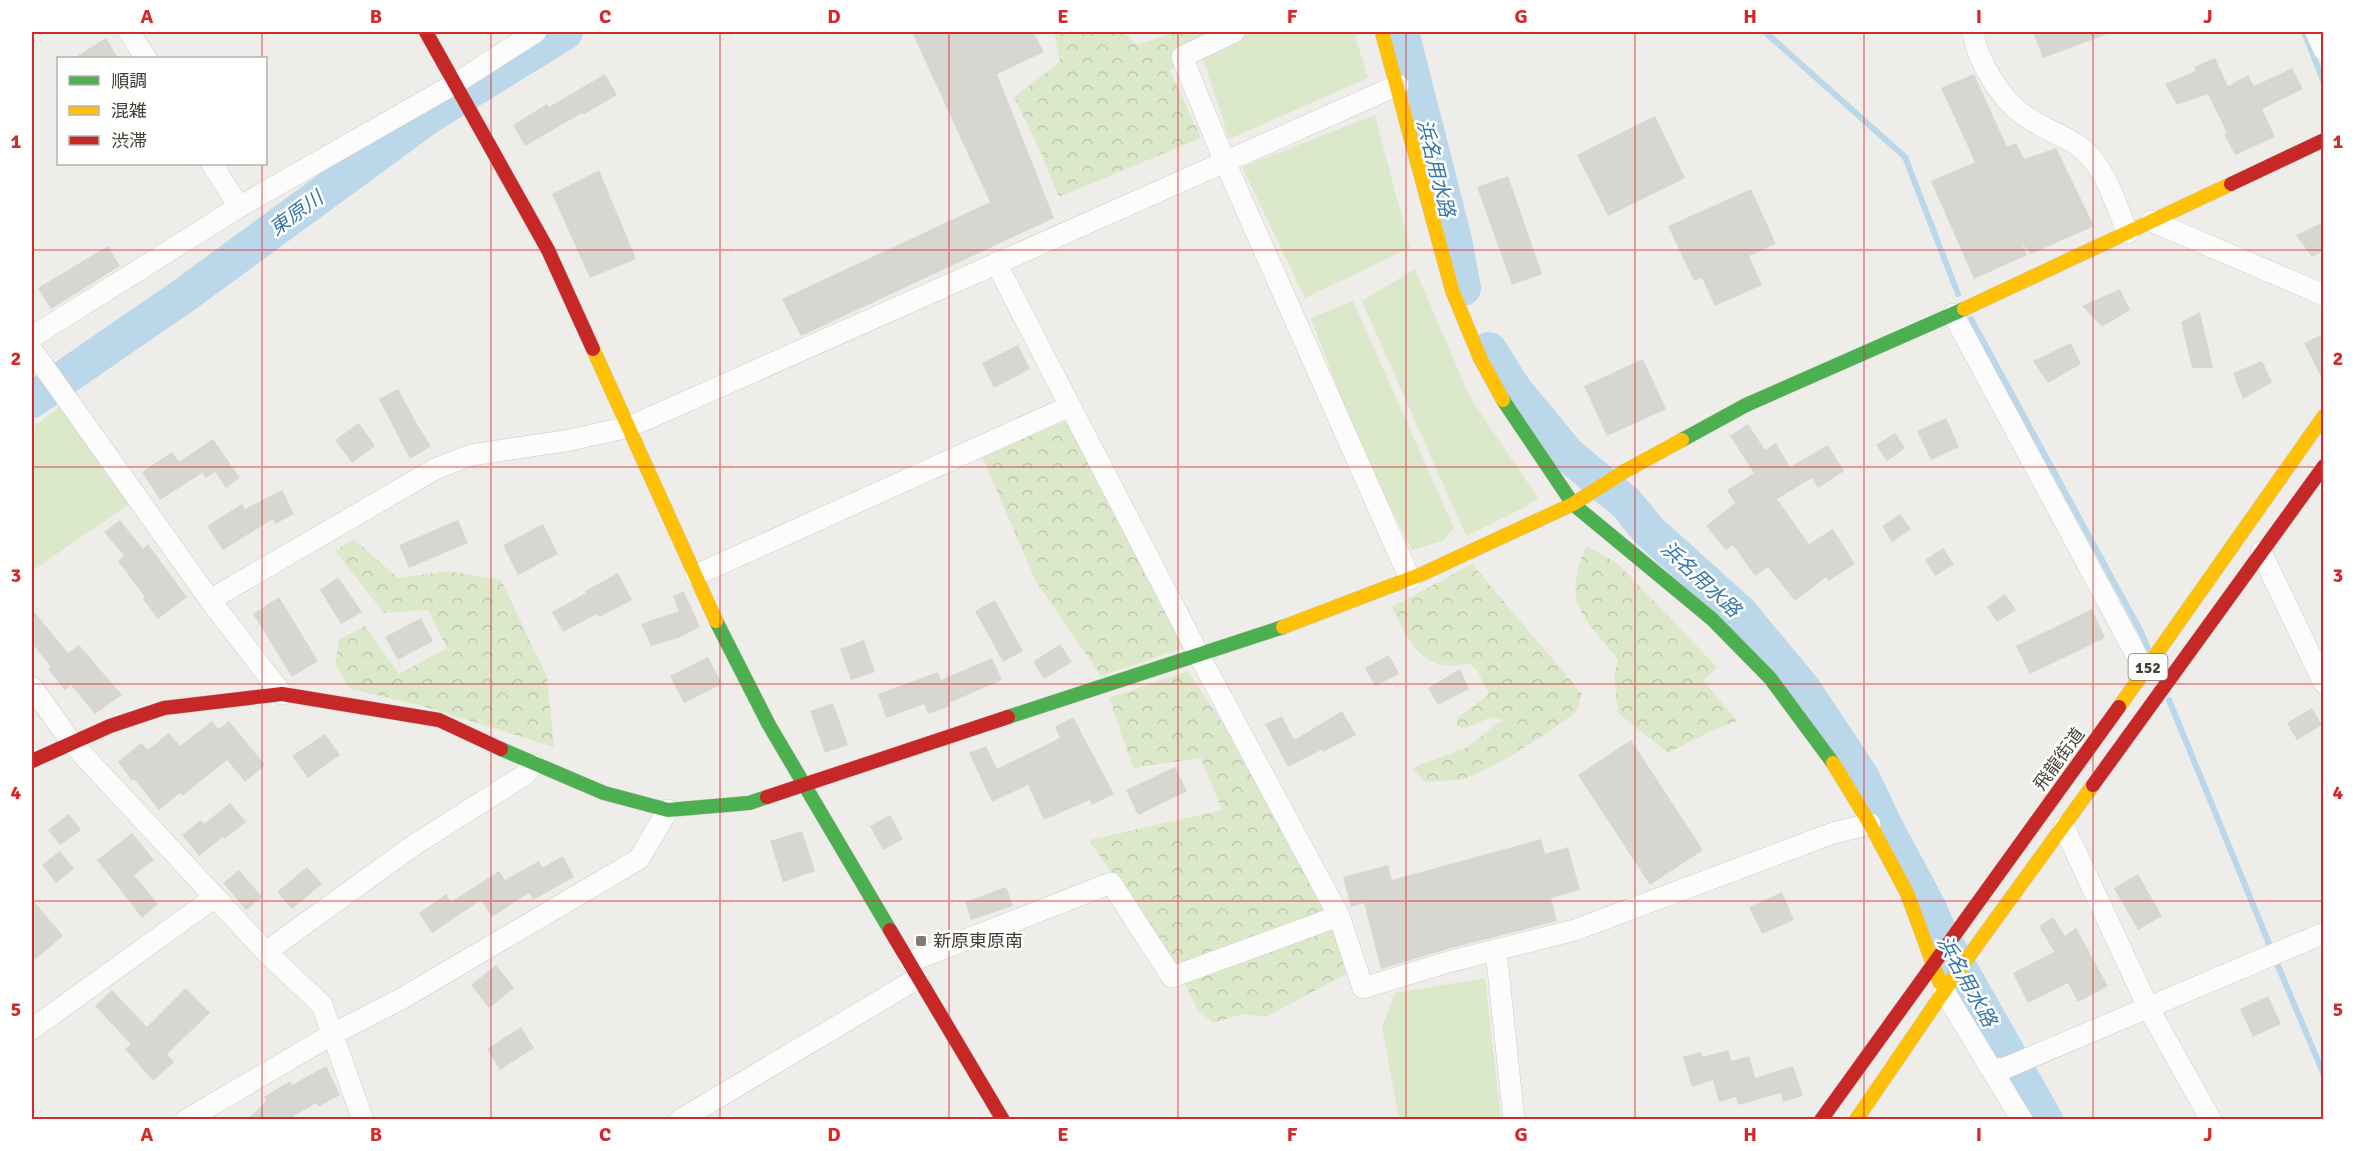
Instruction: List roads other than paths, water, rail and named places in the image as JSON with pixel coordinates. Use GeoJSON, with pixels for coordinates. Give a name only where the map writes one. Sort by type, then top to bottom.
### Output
{"type":"FeatureCollection","features":[{"type":"Feature","properties":{"kind":"main road"},"geometry":{"type":"LineString","coordinates":[[426,32],[548,250],[715,618],[769,725],[1004,1119]]}},
{"type":"Feature","properties":{"kind":"main road"},"geometry":{"type":"LineString","coordinates":[[1382,32],[1452,290],[1480,358],[1501,397],[1573,504],[1712,619],[1770,678],[1830,758],[1870,824],[1907,893],[1949,984]]}},
{"type":"Feature","properties":{"kind":"main road"},"geometry":{"type":"LineString","coordinates":[[32,761],[110,726],[164,708],[282,694],[439,720],[534,765],[604,793],[643,805],[668,810],[749,803],[871,761],[1200,657],[1410,579],[1573,504],[1625,471],[1746,405],[1953,314],[2324,140]]}},
{"type":"Feature","properties":{"kind":"main road","name":"飛龍街道"},"geometry":{"type":"LineString","coordinates":[[1821,1119],[2145,671],[2324,416]]}},
{"type":"Feature","properties":{"kind":"main road","name":"152"},"geometry":{"type":"LineString","coordinates":[[1856,1119],[1949,984],[2324,466]]}},
{"type":"Feature","properties":{"kind":"street"},"geometry":{"type":"LineString","coordinates":[[129,32],[145,57]]}},
{"type":"Feature","properties":{"kind":"street"},"geometry":{"type":"LineString","coordinates":[[32,337],[239,207],[456,83],[536,32]]}},
{"type":"Feature","properties":{"kind":"street"},"geometry":{"type":"LineString","coordinates":[[1234,32],[1182,57],[1225,162],[1410,579]]}},
{"type":"Feature","properties":{"kind":"street"},"geometry":{"type":"LineString","coordinates":[[1973,32],[1976,48],[2002,96],[2023,116],[2084,150],[2101,171],[2128,233]]}},
{"type":"Feature","properties":{"kind":"street"},"geometry":{"type":"LineString","coordinates":[[2316,32],[2324,50]]}},
{"type":"Feature","properties":{"kind":"street"},"geometry":{"type":"LineString","coordinates":[[210,600],[435,469],[471,455],[565,441],[629,427],[1398,85]]}},
{"type":"Feature","properties":{"kind":"street"},"geometry":{"type":"LineString","coordinates":[[213,165],[239,207]]}},
{"type":"Feature","properties":{"kind":"street"},"geometry":{"type":"LineString","coordinates":[[2151,221],[2324,295]]}},
{"type":"Feature","properties":{"kind":"street"},"geometry":{"type":"LineString","coordinates":[[996,263],[1200,657],[1339,916],[1363,988],[1575,930],[1833,833],[1870,824]]}},
{"type":"Feature","properties":{"kind":"street"},"geometry":{"type":"LineString","coordinates":[[1953,314],[2145,671]]}},
{"type":"Feature","properties":{"kind":"street"},"geometry":{"type":"LineString","coordinates":[[35,365],[61,393],[210,600],[282,694]]}},
{"type":"Feature","properties":{"kind":"street"},"geometry":{"type":"LineString","coordinates":[[696,575],[1070,406]]}},
{"type":"Feature","properties":{"kind":"street"},"geometry":{"type":"LineString","coordinates":[[2261,552],[2324,683]]}},
{"type":"Feature","properties":{"kind":"street"},"geometry":{"type":"LineString","coordinates":[[32,687],[72,743],[266,952],[322,1005],[363,1119]]}},
{"type":"Feature","properties":{"kind":"street"},"geometry":{"type":"LineString","coordinates":[[266,952],[414,845],[523,776],[534,765]]}},
{"type":"Feature","properties":{"kind":"street"},"geometry":{"type":"LineString","coordinates":[[186,1119],[331,1035],[400,999],[639,860],[668,810]]}},
{"type":"Feature","properties":{"kind":"street"},"geometry":{"type":"LineString","coordinates":[[2064,826],[2149,1009],[2211,1119]]}},
{"type":"Feature","properties":{"kind":"street"},"geometry":{"type":"LineString","coordinates":[[680,1119],[914,970],[1111,883],[1172,977],[1339,916]]}},
{"type":"Feature","properties":{"kind":"street"},"geometry":{"type":"LineString","coordinates":[[32,1029],[215,897]]}},
{"type":"Feature","properties":{"kind":"street"},"geometry":{"type":"LineString","coordinates":[[1996,1068],[2028,1059],[2324,933]]}},
{"type":"Feature","properties":{"kind":"street"},"geometry":{"type":"LineString","coordinates":[[1496,950],[1514,1119]]}},
{"type":"Feature","properties":{"kind":"street"},"geometry":{"type":"LineString","coordinates":[[1949,984],[2022,1119]]}},
{"type":"Feature","properties":{"kind":"waterway","name":"東原川"},"geometry":{"type":"LineString","coordinates":[[32,400],[183,296],[430,115],[565,32]]}},
{"type":"Feature","properties":{"kind":"waterway","name":"浜名用水路"},"geometry":{"type":"LineString","coordinates":[[1401,32],[1454,240],[1463,288]]}},
{"type":"Feature","properties":{"kind":"waterway"},"geometry":{"type":"LineString","coordinates":[[1765,32],[1905,157],[1958,294]]}},
{"type":"Feature","properties":{"kind":"waterway"},"geometry":{"type":"LineString","coordinates":[[2304,32],[2324,83]]}},
{"type":"Feature","properties":{"kind":"waterway"},"geometry":{"type":"LineString","coordinates":[[1971,319],[2141,632],[2148,649]]}},
{"type":"Feature","properties":{"kind":"waterway","name":"浜名用水路"},"geometry":{"type":"LineString","coordinates":[[1489,350],[1515,391],[1567,454],[1626,503],[1648,530],[1739,612],[1803,689],[1862,778],[1939,932],[2045,1120]]}},
{"type":"Feature","properties":{"kind":"waterway"},"geometry":{"type":"LineString","coordinates":[[2169,700],[2270,946]]}},
{"type":"Feature","properties":{"kind":"waterway"},"geometry":{"type":"LineString","coordinates":[[2278,966],[2324,1075]]}},
{"type":"Feature","properties":{"kind":"place","name":"新原東原南"},"geometry":{"type":"Point","coordinates":[921,941]}}]}
